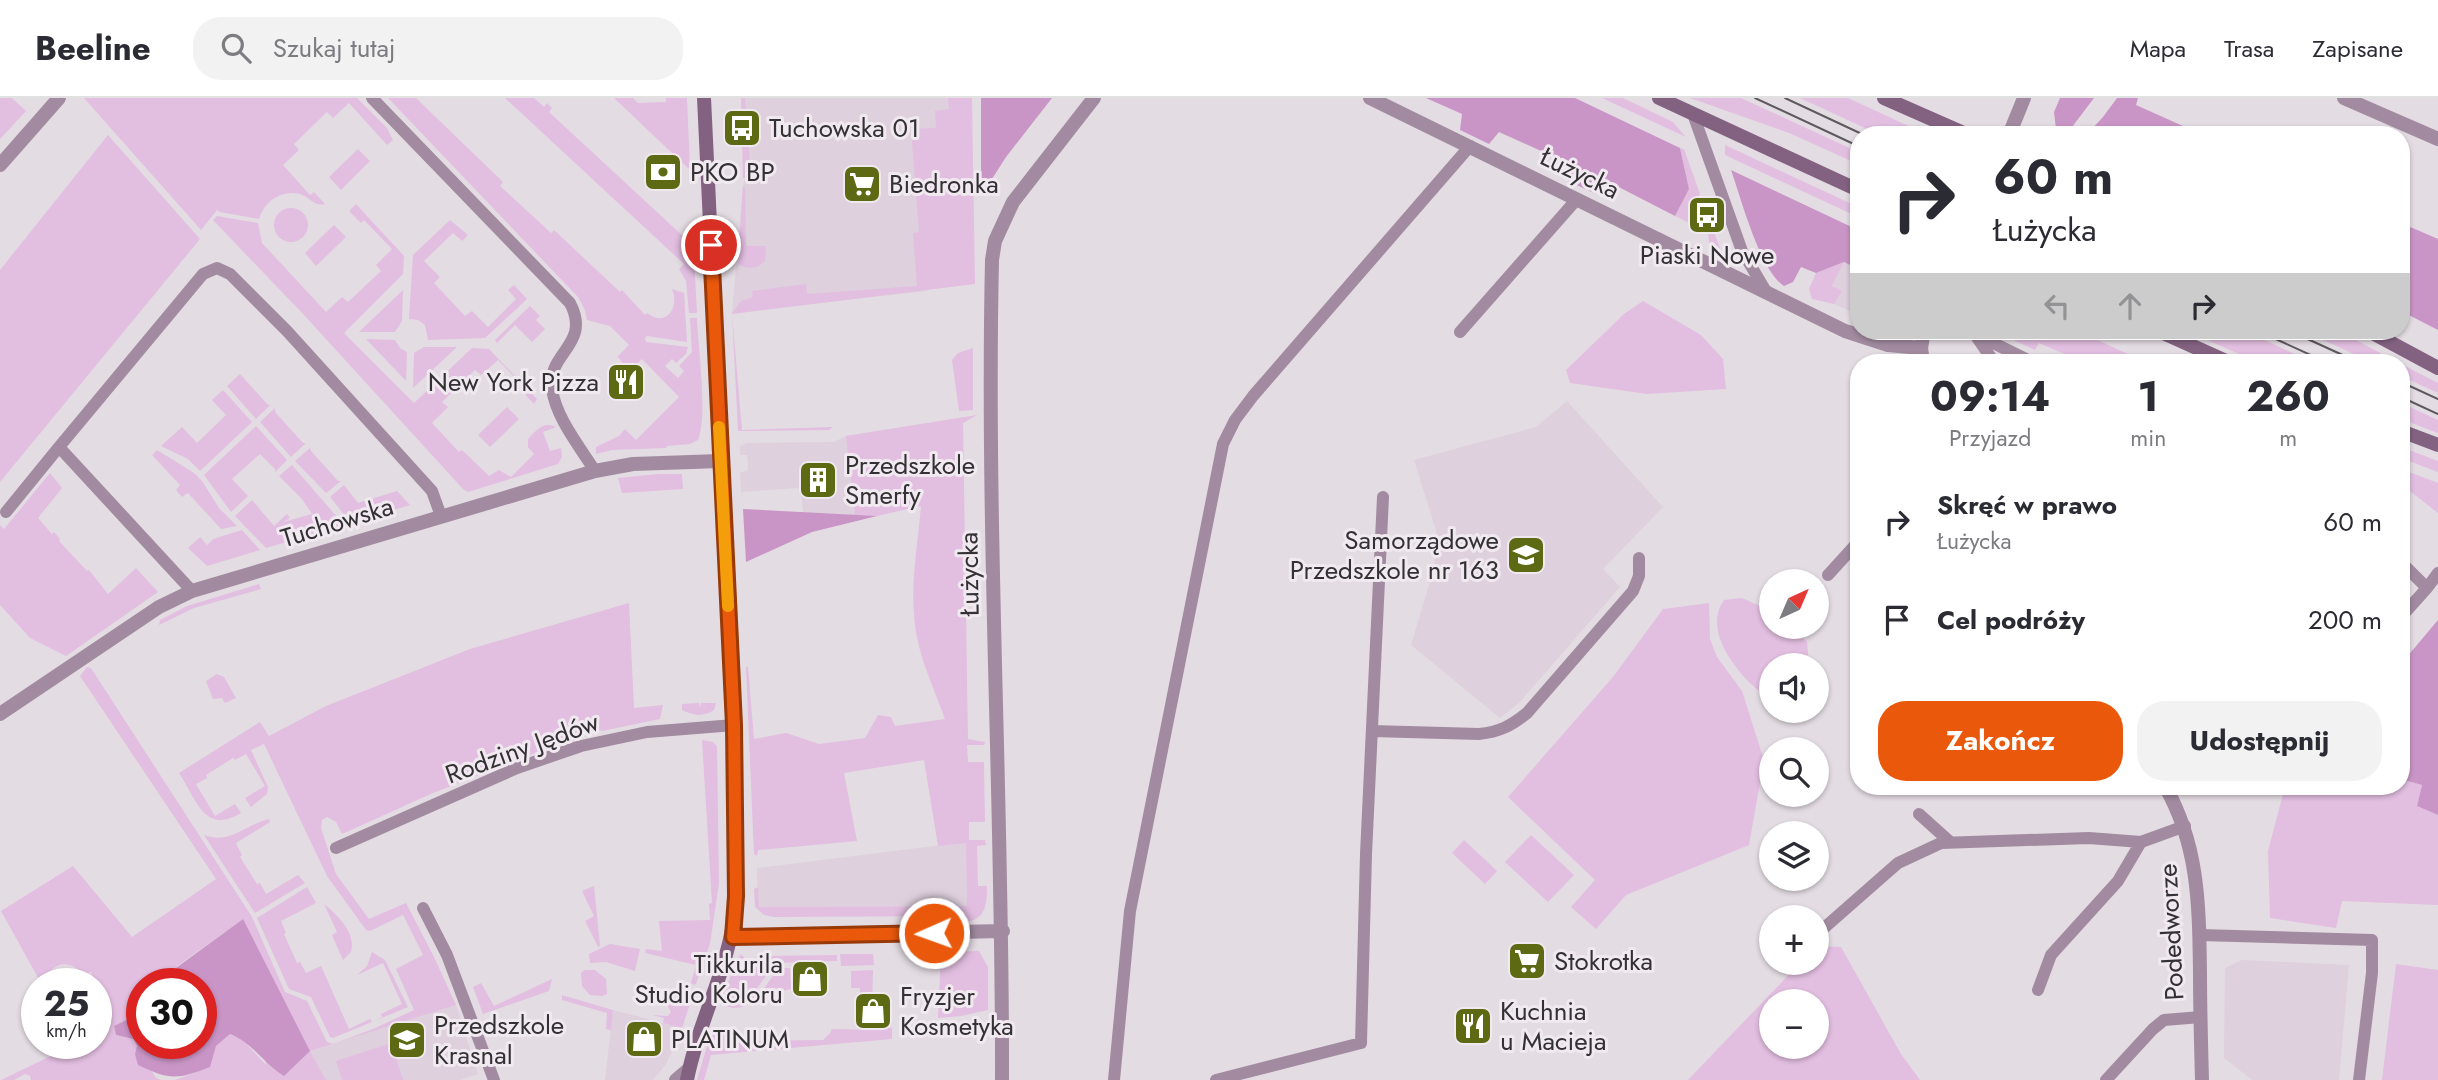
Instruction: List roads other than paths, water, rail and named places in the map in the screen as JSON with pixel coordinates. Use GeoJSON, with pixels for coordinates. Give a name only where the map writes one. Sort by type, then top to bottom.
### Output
{"type":"FeatureCollection","features":[{"type":"Feature","properties":{"kind":"street"},"geometry":{"type":"LineString","coordinates":[[0,165],[59,98]]}},
{"type":"Feature","properties":{"kind":"street"},"geometry":{"type":"LineString","coordinates":[[676,1080],[688,1074],[733,937],[736,896],[734,725],[704,98]]}},
{"type":"Feature","properties":{"kind":"street","name":"Łużycka"},"geometry":{"type":"LineString","coordinates":[[1002,1080],[1003,931],[989,413],[992,260],[995,242],[1013,202],[1094,98]]}},
{"type":"Feature","properties":{"kind":"street","name":"Łużycka"},"geometry":{"type":"LineString","coordinates":[[1370,98],[1850,333]]}},
{"type":"Feature","properties":{"kind":"street"},"geometry":{"type":"LineString","coordinates":[[1659,98],[1850,186]]}},
{"type":"Feature","properties":{"kind":"street"},"geometry":{"type":"LineString","coordinates":[[1884,98],[1948,126]]}},
{"type":"Feature","properties":{"kind":"street"},"geometry":{"type":"LineString","coordinates":[[2013,126],[2024,98]]}},
{"type":"Feature","properties":{"kind":"street"},"geometry":{"type":"LineString","coordinates":[[2344,98],[2408,126]]}},
{"type":"Feature","properties":{"kind":"street"},"geometry":{"type":"LineString","coordinates":[[2410,127],[2438,139]]}},
{"type":"Feature","properties":{"kind":"street","name":"Łużycka"},"geometry":{"type":"LineString","coordinates":[[1873,340],[1919,354]]}},
{"type":"Feature","properties":{"kind":"street"},"geometry":{"type":"LineString","coordinates":[[2179,340],[2210,354]]}},
{"type":"Feature","properties":{"kind":"street"},"geometry":{"type":"LineString","coordinates":[[2386,340],[2438,368]]}},
{"type":"Feature","properties":{"kind":"street"},"geometry":{"type":"LineString","coordinates":[[2410,434],[2438,445]]}},
{"type":"Feature","properties":{"kind":"street","name":"Tuchowska"},"geometry":{"type":"LineString","coordinates":[[0,714],[159,607],[192,591],[595,471],[633,464],[720,461]]}},
{"type":"Feature","properties":{"kind":"street","name":"Podedworze"},"geometry":{"type":"LineString","coordinates":[[2170,795],[2185,826],[2196,869],[2200,935],[2202,1080]]}},
{"type":"Feature","properties":{"kind":"street"},"geometry":{"type":"LineString","coordinates":[[733,937],[1003,931]]}},
{"type":"Feature","properties":{"kind":"lane"},"geometry":{"type":"LineString","coordinates":[[372,98],[570,303],[577,318],[577,327],[558,363],[551,387],[565,422],[595,471]]}},
{"type":"Feature","properties":{"kind":"lane"},"geometry":{"type":"LineString","coordinates":[[1693,114],[1742,251],[1767,293]]}},
{"type":"Feature","properties":{"kind":"lane"},"geometry":{"type":"LineString","coordinates":[[1114,1080],[1130,911],[1223,444],[1236,420],[1254,396],[1470,146]]}},
{"type":"Feature","properties":{"kind":"lane"},"geometry":{"type":"LineString","coordinates":[[1460,332],[1577,199]]}},
{"type":"Feature","properties":{"kind":"lane"},"geometry":{"type":"LineString","coordinates":[[6,512],[203,274],[217,268],[230,274],[287,331],[423,481],[432,491],[441,516]]}},
{"type":"Feature","properties":{"kind":"lane"},"geometry":{"type":"LineString","coordinates":[[1988,340],[2016,354]]}},
{"type":"Feature","properties":{"kind":"lane"},"geometry":{"type":"LineString","coordinates":[[60,447],[192,591]]}},
{"type":"Feature","properties":{"kind":"lane"},"geometry":{"type":"LineString","coordinates":[[1216,1080],[1361,1043],[1366,854],[1382,497]]}},
{"type":"Feature","properties":{"kind":"lane"},"geometry":{"type":"LineString","coordinates":[[1829,574],[1850,551]]}},
{"type":"Feature","properties":{"kind":"lane"},"geometry":{"type":"LineString","coordinates":[[1372,731],[1479,734],[1496,732],[1510,726],[1527,713],[1633,591],[1639,576],[1639,558]]}},
{"type":"Feature","properties":{"kind":"lane"},"geometry":{"type":"LineString","coordinates":[[2410,571],[2427,588]]}},
{"type":"Feature","properties":{"kind":"lane"},"geometry":{"type":"LineString","coordinates":[[2410,607],[2438,573]]}},
{"type":"Feature","properties":{"kind":"lane","name":"Rodziny Jędów"},"geometry":{"type":"LineString","coordinates":[[336,848],[517,768],[580,746],[647,732],[734,725]]}},
{"type":"Feature","properties":{"kind":"lane"},"geometry":{"type":"LineString","coordinates":[[1919,814],[1949,841]]}},
{"type":"Feature","properties":{"kind":"lane"},"geometry":{"type":"LineString","coordinates":[[1829,924],[1898,863],[1933,845],[1949,841],[2089,838],[2141,842],[2185,826]]}},
{"type":"Feature","properties":{"kind":"lane"},"geometry":{"type":"LineString","coordinates":[[2038,990],[2051,955],[2118,881],[2141,842]]}},
{"type":"Feature","properties":{"kind":"lane"},"geometry":{"type":"LineString","coordinates":[[423,908],[447,955],[494,1080]]}},
{"type":"Feature","properties":{"kind":"lane"},"geometry":{"type":"LineString","coordinates":[[2200,935],[2372,940],[2372,974],[2359,1080]]}},
{"type":"Feature","properties":{"kind":"lane"},"geometry":{"type":"LineString","coordinates":[[2106,1080],[2164,1020],[2201,1017]]}},
{"type":"Feature","properties":{"kind":"tram line"},"geometry":{"type":"LineString","coordinates":[[1755,98],[1850,142]]}},
{"type":"Feature","properties":{"kind":"tram line"},"geometry":{"type":"LineString","coordinates":[[1785,98],[1850,128]]}},
{"type":"Feature","properties":{"kind":"tram line"},"geometry":{"type":"LineString","coordinates":[[2278,340],[2308,354]]}},
{"type":"Feature","properties":{"kind":"tram line"},"geometry":{"type":"LineString","coordinates":[[2310,340],[2340,354]]}},
{"type":"Feature","properties":{"kind":"tram line"},"geometry":{"type":"LineString","coordinates":[[2410,386],[2438,399]]}},
{"type":"Feature","properties":{"kind":"tram line"},"geometry":{"type":"LineString","coordinates":[[2410,401],[2438,414]]}},
{"type":"Feature","properties":{"kind":"place","name":"Tuchowska 01"},"geometry":{"type":"Point","coordinates":[742,128]}},
{"type":"Feature","properties":{"kind":"place","name":"PKO BP"},"geometry":{"type":"Point","coordinates":[663,172]}},
{"type":"Feature","properties":{"kind":"place","name":"Biedronka"},"geometry":{"type":"Point","coordinates":[862,184]}},
{"type":"Feature","properties":{"kind":"place","name":"Piaski Nowe"},"geometry":{"type":"Point","coordinates":[1707,215]}},
{"type":"Feature","properties":{"kind":"place","name":"New York Pizza"},"geometry":{"type":"Point","coordinates":[626,382]}},
{"type":"Feature","properties":{"kind":"place","name":"Przedszkole Smerfy"},"geometry":{"type":"Point","coordinates":[818,480]}},
{"type":"Feature","properties":{"kind":"place","name":"Samorządowe Przedszkole nr 163"},"geometry":{"type":"Point","coordinates":[1526,555]}},
{"type":"Feature","properties":{"kind":"place","name":"Stokrotka"},"geometry":{"type":"Point","coordinates":[1527,961]}},
{"type":"Feature","properties":{"kind":"place","name":"Tikkurila Studio Koloru"},"geometry":{"type":"Point","coordinates":[810,979]}},
{"type":"Feature","properties":{"kind":"place","name":"Fryzjer Kosmetyka"},"geometry":{"type":"Point","coordinates":[873,1011]}},
{"type":"Feature","properties":{"kind":"place","name":"Kuchnia u Macieja"},"geometry":{"type":"Point","coordinates":[1473,1026]}},
{"type":"Feature","properties":{"kind":"place","name":"PLATINUM"},"geometry":{"type":"Point","coordinates":[644,1039]}},
{"type":"Feature","properties":{"kind":"place","name":"Przedszkole Krasnal"},"geometry":{"type":"Point","coordinates":[407,1040]}}]}
